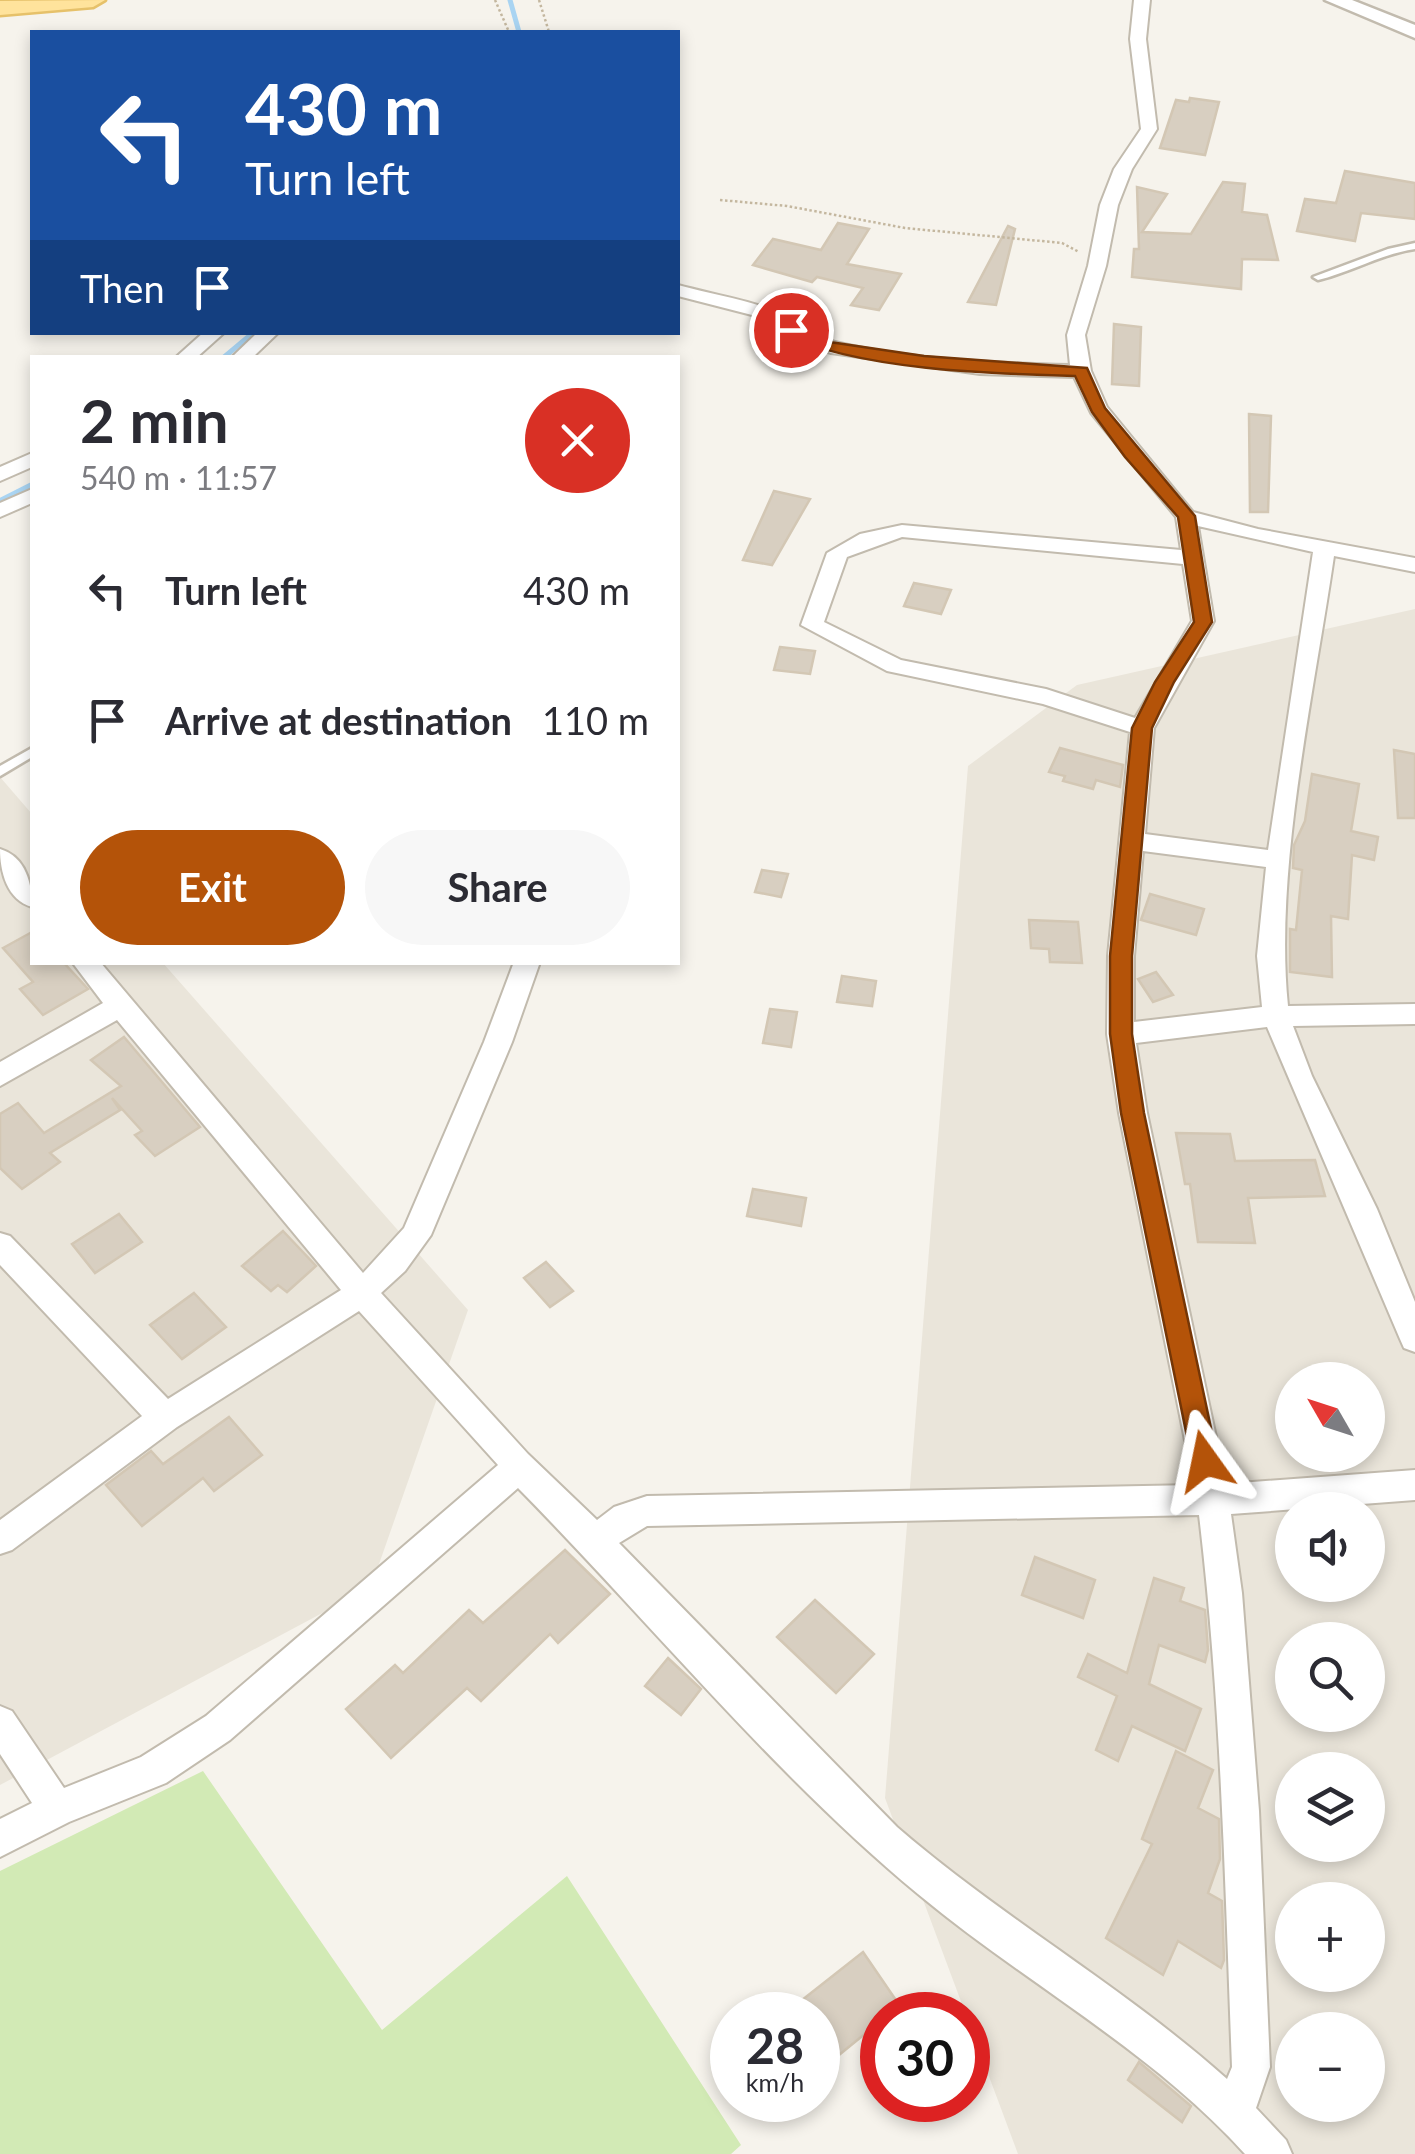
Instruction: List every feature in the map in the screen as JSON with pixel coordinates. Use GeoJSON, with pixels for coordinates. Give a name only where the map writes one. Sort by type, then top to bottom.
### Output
{"type":"FeatureCollection","features":[{"type":"Feature","properties":{"kind":"main road"},"geometry":{"type":"LineString","coordinates":[[0,8],[93,0]]}},
{"type":"Feature","properties":{"kind":"street"},"geometry":{"type":"LineString","coordinates":[[1142,0],[1138,39],[1149,129],[1124,169],[1109,205],[1097,266],[1076,335],[1081,372],[1098,408],[1131,454],[1186,516],[1203,622],[1165,682],[1142,728],[1121,956],[1121,1034],[1133,1113],[1213,1500],[1235,1700],[1251,2068],[1236,2110]]}},
{"type":"Feature","properties":{"kind":"street"},"geometry":{"type":"LineString","coordinates":[[1335,0],[1415,32]]}},
{"type":"Feature","properties":{"kind":"street"},"geometry":{"type":"LineString","coordinates":[[680,291],[759,311],[780,320],[799,336],[831,347],[980,368],[1081,372]]}},
{"type":"Feature","properties":{"kind":"street"},"geometry":{"type":"LineString","coordinates":[[188,355],[212,335]]}},
{"type":"Feature","properties":{"kind":"street"},"geometry":{"type":"LineString","coordinates":[[243,355],[267,335]]}},
{"type":"Feature","properties":{"kind":"street"},"geometry":{"type":"LineString","coordinates":[[0,475],[30,460]]}},
{"type":"Feature","properties":{"kind":"street"},"geometry":{"type":"LineString","coordinates":[[0,511],[30,496]]}},
{"type":"Feature","properties":{"kind":"street"},"geometry":{"type":"LineString","coordinates":[[1186,516],[1256,535],[1415,565]]}},
{"type":"Feature","properties":{"kind":"street"},"geometry":{"type":"LineString","coordinates":[[1142,728],[1046,698],[896,666],[812,625],[838,553],[868,538],[902,532],[1194,558]]}},
{"type":"Feature","properties":{"kind":"street"},"geometry":{"type":"LineString","coordinates":[[1326,546],[1280,860],[1270,956],[1276,1016],[1298,1076],[1362,1209],[1415,1339]]}},
{"type":"Feature","properties":{"kind":"street"},"geometry":{"type":"LineString","coordinates":[[1132,841],[1280,860]]}},
{"type":"Feature","properties":{"kind":"street"},"geometry":{"type":"LineString","coordinates":[[0,858],[30,896]]}},
{"type":"Feature","properties":{"kind":"street"},"geometry":{"type":"LineString","coordinates":[[87,965],[363,1293],[519,1467],[890,1846],[963,1905],[1154,2040],[1236,2110],[1272,2154]]}},
{"type":"Feature","properties":{"kind":"street"},"geometry":{"type":"LineString","coordinates":[[0,1539],[166,1418],[363,1293],[402,1256],[416,1235],[498,1042],[526,965]]}},
{"type":"Feature","properties":{"kind":"street"},"geometry":{"type":"LineString","coordinates":[[0,1076],[120,1006]]}},
{"type":"Feature","properties":{"kind":"street"},"geometry":{"type":"LineString","coordinates":[[1121,1034],[1276,1016],[1415,1014]]}},
{"type":"Feature","properties":{"kind":"street"},"geometry":{"type":"LineString","coordinates":[[0,1245],[166,1418]]}},
{"type":"Feature","properties":{"kind":"street"},"geometry":{"type":"LineString","coordinates":[[0,1839],[56,1809],[153,1770],[218,1728],[519,1467]]}},
{"type":"Feature","properties":{"kind":"street"},"geometry":{"type":"LineString","coordinates":[[594,1541],[626,1518],[647,1511],[1213,1500],[1415,1485]]}},
{"type":"Feature","properties":{"kind":"street"},"geometry":{"type":"LineString","coordinates":[[0,1722],[56,1809]]}},
{"type":"Feature","properties":{"kind":"lane"},"geometry":{"type":"LineString","coordinates":[[1318,277],[1415,246]]}},
{"type":"Feature","properties":{"kind":"lane"},"geometry":{"type":"LineString","coordinates":[[0,772],[30,753]]}},
{"type":"Feature","properties":{"kind":"path"},"geometry":{"type":"LineString","coordinates":[[495,0],[508,30]]}},
{"type":"Feature","properties":{"kind":"path"},"geometry":{"type":"LineString","coordinates":[[539,0],[548,30]]}},
{"type":"Feature","properties":{"kind":"path"},"geometry":{"type":"LineString","coordinates":[[720,200],[787,206],[975,237],[1062,243],[1097,266]]}},
{"type":"Feature","properties":{"kind":"shaded area"},"geometry":{"type":"Polygon","coordinates":[[[1415,609],[1415,2154],[1018,2154],[990,2079],[990,1992],[957,1992],[885,1798],[968,766],[1077,685],[1415,609]]]}},
{"type":"Feature","properties":{"kind":"shaded area"},"geometry":{"type":"Polygon","coordinates":[[[0,777],[30,812],[30,965],[165,965],[468,1310],[371,1587],[0,1785],[0,777]]]}},
{"type":"Feature","properties":{"kind":"green space"},"geometry":{"type":"Polygon","coordinates":[[[203,1771],[382,2030],[567,1876],[710,2097],[710,2122],[726,2122],[741,2145],[731,2154],[0,2154],[0,1871],[203,1771]]]}},
{"type":"Feature","properties":{"kind":"building"},"geometry":{"type":"Polygon","coordinates":[[[1190,98],[1219,102],[1205,155],[1160,148],[1176,100],[1189,102],[1190,98]]]}},
{"type":"Feature","properties":{"kind":"building"},"geometry":{"type":"Polygon","coordinates":[[[1345,171],[1415,183],[1415,219],[1361,213],[1355,241],[1297,231],[1305,199],[1336,203],[1345,171]]]}},
{"type":"Feature","properties":{"kind":"building"},"geometry":{"type":"Polygon","coordinates":[[[1223,182],[1245,184],[1242,212],[1267,215],[1278,260],[1242,259],[1241,289],[1132,277],[1134,249],[1139,249],[1137,187],[1167,194],[1142,232],[1191,234],[1223,182]]]}},
{"type":"Feature","properties":{"kind":"building"},"geometry":{"type":"Polygon","coordinates":[[[838,223],[869,229],[847,264],[901,274],[879,310],[851,305],[863,288],[817,277],[812,282],[753,265],[773,239],[821,250],[838,223]]]}},
{"type":"Feature","properties":{"kind":"building"},"geometry":{"type":"Polygon","coordinates":[[[1008,226],[1015,229],[996,305],[968,302],[1008,226]]]}},
{"type":"Feature","properties":{"kind":"building"},"geometry":{"type":"Polygon","coordinates":[[[1114,324],[1141,327],[1139,386],[1112,384],[1114,324]]]}},
{"type":"Feature","properties":{"kind":"building"},"geometry":{"type":"Polygon","coordinates":[[[1249,414],[1271,416],[1268,512],[1250,512],[1249,414]]]}},
{"type":"Feature","properties":{"kind":"building"},"geometry":{"type":"Polygon","coordinates":[[[774,491],[810,499],[772,565],[743,560],[774,491]]]}},
{"type":"Feature","properties":{"kind":"building"},"geometry":{"type":"Polygon","coordinates":[[[914,583],[951,590],[941,614],[904,606],[914,583]]]}},
{"type":"Feature","properties":{"kind":"building"},"geometry":{"type":"Polygon","coordinates":[[[780,647],[815,651],[810,674],[774,670],[780,647]]]}},
{"type":"Feature","properties":{"kind":"building"},"geometry":{"type":"Polygon","coordinates":[[[1060,748],[1123,765],[1120,787],[1096,780],[1093,789],[1063,781],[1065,776],[1049,772],[1060,748]]]}},
{"type":"Feature","properties":{"kind":"building"},"geometry":{"type":"Polygon","coordinates":[[[1394,750],[1415,754],[1415,818],[1398,818],[1394,750]]]}},
{"type":"Feature","properties":{"kind":"building"},"geometry":{"type":"Polygon","coordinates":[[[1312,774],[1359,784],[1351,831],[1378,837],[1374,860],[1352,855],[1348,919],[1331,916],[1332,977],[1290,972],[1290,929],[1296,930],[1302,870],[1293,868],[1294,845],[1305,821],[1312,774]]]}},
{"type":"Feature","properties":{"kind":"building"},"geometry":{"type":"Polygon","coordinates":[[[762,870],[788,874],[781,897],[755,892],[762,870]]]}},
{"type":"Feature","properties":{"kind":"building"},"geometry":{"type":"Polygon","coordinates":[[[1150,894],[1204,909],[1196,935],[1141,920],[1150,894]]]}},
{"type":"Feature","properties":{"kind":"building"},"geometry":{"type":"Polygon","coordinates":[[[1029,920],[1078,922],[1082,963],[1050,962],[1049,949],[1031,948],[1029,920]]]}},
{"type":"Feature","properties":{"kind":"building"},"geometry":{"type":"Polygon","coordinates":[[[30,933],[30,965],[66,965],[88,989],[43,1015],[20,989],[33,982],[3,948],[30,933]]]}},
{"type":"Feature","properties":{"kind":"building"},"geometry":{"type":"Polygon","coordinates":[[[1156,972],[1173,995],[1153,1002],[1138,979],[1156,972]]]}},
{"type":"Feature","properties":{"kind":"building"},"geometry":{"type":"Polygon","coordinates":[[[842,976],[876,981],[872,1006],[837,1002],[842,976]]]}},
{"type":"Feature","properties":{"kind":"building"},"geometry":{"type":"Polygon","coordinates":[[[770,1009],[797,1012],[791,1047],[763,1043],[770,1009]]]}},
{"type":"Feature","properties":{"kind":"building"},"geometry":{"type":"Polygon","coordinates":[[[124,1037],[200,1127],[155,1156],[135,1135],[142,1131],[112,1098],[120,1110],[50,1153],[60,1162],[22,1189],[0,1168],[0,1114],[18,1103],[44,1133],[121,1086],[91,1060],[124,1037]]]}},
{"type":"Feature","properties":{"kind":"building"},"geometry":{"type":"Polygon","coordinates":[[[1176,1133],[1230,1134],[1235,1161],[1315,1160],[1325,1196],[1248,1198],[1255,1243],[1198,1242],[1190,1184],[1185,1184],[1176,1133]]]}},
{"type":"Feature","properties":{"kind":"building"},"geometry":{"type":"Polygon","coordinates":[[[753,1189],[806,1198],[801,1226],[747,1216],[753,1189]]]}},
{"type":"Feature","properties":{"kind":"building"},"geometry":{"type":"Polygon","coordinates":[[[119,1214],[142,1242],[95,1273],[72,1244],[119,1214]]]}},
{"type":"Feature","properties":{"kind":"building"},"geometry":{"type":"Polygon","coordinates":[[[283,1231],[316,1266],[287,1292],[278,1285],[271,1291],[242,1266],[283,1231]]]}},
{"type":"Feature","properties":{"kind":"building"},"geometry":{"type":"Polygon","coordinates":[[[546,1262],[573,1291],[550,1307],[524,1278],[546,1262]]]}},
{"type":"Feature","properties":{"kind":"building"},"geometry":{"type":"Polygon","coordinates":[[[194,1293],[226,1327],[182,1359],[150,1325],[194,1293]]]}},
{"type":"Feature","properties":{"kind":"building"},"geometry":{"type":"Polygon","coordinates":[[[229,1417],[262,1455],[214,1491],[203,1478],[142,1526],[106,1485],[151,1451],[163,1464],[229,1417]]]}},
{"type":"Feature","properties":{"kind":"building"},"geometry":{"type":"Polygon","coordinates":[[[565,1550],[610,1594],[558,1643],[550,1634],[481,1701],[467,1688],[391,1758],[346,1709],[395,1665],[403,1673],[469,1610],[483,1623],[565,1550]]]}},
{"type":"Feature","properties":{"kind":"building"},"geometry":{"type":"Polygon","coordinates":[[[1035,1557],[1095,1580],[1083,1618],[1022,1595],[1035,1557]]]}},
{"type":"Feature","properties":{"kind":"building"},"geometry":{"type":"Polygon","coordinates":[[[1154,1578],[1184,1588],[1180,1601],[1205,1610],[1208,1650],[1205,1662],[1159,1645],[1149,1684],[1201,1709],[1185,1751],[1132,1726],[1118,1761],[1096,1750],[1117,1696],[1078,1677],[1088,1654],[1127,1673],[1154,1578]]]}},
{"type":"Feature","properties":{"kind":"building"},"geometry":{"type":"Polygon","coordinates":[[[815,1600],[874,1654],[836,1693],[777,1637],[815,1600]]]}},
{"type":"Feature","properties":{"kind":"building"},"geometry":{"type":"Polygon","coordinates":[[[668,1658],[701,1689],[681,1715],[645,1686],[668,1658]]]}},
{"type":"Feature","properties":{"kind":"building"},"geometry":{"type":"Polygon","coordinates":[[[1176,1751],[1213,1770],[1198,1808],[1219,1819],[1220,1859],[1208,1893],[1222,1901],[1224,1960],[1221,1968],[1178,1941],[1163,1975],[1106,1938],[1152,1844],[1142,1839],[1176,1751]]]}},
{"type":"Feature","properties":{"kind":"building"},"geometry":{"type":"Polygon","coordinates":[[[863,1952],[890,1992],[860,1992],[860,2038],[840,2054],[840,1992],[812,1992],[863,1952]]]}},
{"type":"Feature","properties":{"kind":"building"},"geometry":{"type":"Polygon","coordinates":[[[1139,2062],[1191,2106],[1182,2122],[1128,2080],[1139,2062]]]}},
{"type":"Feature","properties":{"kind":"waterway"},"geometry":{"type":"LineString","coordinates":[[510,0],[518,30]]}},
{"type":"Feature","properties":{"kind":"waterway"},"geometry":{"type":"LineString","coordinates":[[227,355],[250,335]]}},
{"type":"Feature","properties":{"kind":"waterway"},"geometry":{"type":"LineString","coordinates":[[0,501],[30,486]]}},
{"type":"Feature","properties":{"kind":"route"},"geometry":{"type":"LineString","coordinates":[[791,330],[819,345],[924,361],[1005,370],[1081,372],[1098,408],[1131,454],[1186,516],[1203,622],[1165,682],[1142,728],[1121,956],[1121,1034],[1133,1113],[1205,1461]]}}]}
